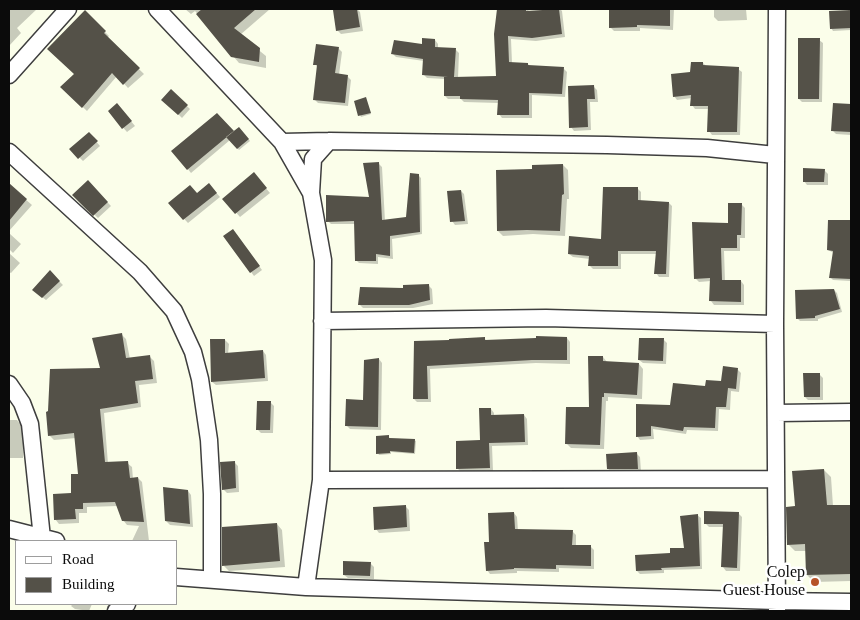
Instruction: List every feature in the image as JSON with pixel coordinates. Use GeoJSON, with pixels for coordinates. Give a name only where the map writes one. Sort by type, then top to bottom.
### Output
{"type":"FeatureCollection","features":[{"type":"Feature","properties":{"kind":"street"},"geometry":{"type":"LineString","coordinates":[[9,75],[68,9]]}},
{"type":"Feature","properties":{"kind":"street"},"geometry":{"type":"LineString","coordinates":[[157,9],[282,142],[311,193]]}},
{"type":"Feature","properties":{"kind":"street"},"geometry":{"type":"LineString","coordinates":[[777,9],[775,155],[777,606]]}},
{"type":"Feature","properties":{"kind":"street"},"geometry":{"type":"LineString","coordinates":[[282,142],[671,147],[707,148],[775,155]]}},
{"type":"Feature","properties":{"kind":"street"},"geometry":{"type":"LineString","coordinates":[[306,588],[320,480],[323,260],[311,193],[313,159],[329,142]]}},
{"type":"Feature","properties":{"kind":"street"},"geometry":{"type":"LineString","coordinates":[[9,152],[140,272],[174,311],[178,319],[193,352],[198,370],[209,440],[212,494],[212,579]]}},
{"type":"Feature","properties":{"kind":"street"},"geometry":{"type":"LineString","coordinates":[[322,321],[546,318],[775,324]]}},
{"type":"Feature","properties":{"kind":"street"},"geometry":{"type":"LineString","coordinates":[[9,384],[22,403],[30,424],[49,539],[9,529]]}},
{"type":"Feature","properties":{"kind":"street"},"geometry":{"type":"LineString","coordinates":[[776,413],[851,412]]}},
{"type":"Feature","properties":{"kind":"street"},"geometry":{"type":"LineString","coordinates":[[320,480],[775,479]]}},
{"type":"Feature","properties":{"kind":"street"},"geometry":{"type":"LineString","coordinates":[[178,577],[306,588],[777,606],[851,602]]}},
{"type":"Feature","properties":{"kind":"building"},"geometry":{"type":"Polygon","coordinates":[[[202,9],[256,9],[234,28],[260,48],[259,62],[231,57],[196,14],[202,9]]]}},
{"type":"Feature","properties":{"kind":"building"},"geometry":{"type":"Polygon","coordinates":[[[357,9],[360,27],[336,31],[333,10],[357,9]]]}},
{"type":"Feature","properties":{"kind":"building"},"geometry":{"type":"Polygon","coordinates":[[[497,9],[526,9],[526,11],[559,9],[562,34],[532,38],[508,36],[509,62],[564,67],[562,94],[529,93],[529,115],[497,115],[498,100],[460,99],[460,96],[444,96],[444,77],[448,77],[422,75],[423,59],[391,54],[394,40],[422,44],[422,38],[435,39],[435,47],[456,48],[454,77],[496,76],[494,34],[497,9]]]}},
{"type":"Feature","properties":{"kind":"building"},"geometry":{"type":"Polygon","coordinates":[[[609,9],[670,9],[670,26],[637,25],[637,27],[609,28],[609,9]]]}},
{"type":"Feature","properties":{"kind":"building"},"geometry":{"type":"Polygon","coordinates":[[[85,10],[106,31],[104,33],[140,68],[123,85],[112,73],[82,108],[60,87],[74,74],[47,49],[85,10]]]}},
{"type":"Feature","properties":{"kind":"building"},"geometry":{"type":"Polygon","coordinates":[[[851,10],[851,28],[830,29],[829,11],[851,10]]]}},
{"type":"Feature","properties":{"kind":"building"},"geometry":{"type":"Polygon","coordinates":[[[798,38],[820,38],[819,99],[798,99],[798,38]]]}},
{"type":"Feature","properties":{"kind":"building"},"geometry":{"type":"Polygon","coordinates":[[[316,44],[339,47],[335,73],[348,75],[345,103],[313,100],[317,65],[313,65],[316,44]]]}},
{"type":"Feature","properties":{"kind":"building"},"geometry":{"type":"Polygon","coordinates":[[[691,62],[703,62],[703,65],[739,67],[737,132],[707,132],[708,106],[690,106],[691,95],[673,97],[671,74],[690,72],[691,62]]]}},
{"type":"Feature","properties":{"kind":"building"},"geometry":{"type":"Polygon","coordinates":[[[594,85],[595,99],[587,99],[588,127],[569,128],[568,86],[594,85]]]}},
{"type":"Feature","properties":{"kind":"building"},"geometry":{"type":"Polygon","coordinates":[[[171,89],[188,105],[178,115],[161,100],[171,89]]]}},
{"type":"Feature","properties":{"kind":"building"},"geometry":{"type":"Polygon","coordinates":[[[366,97],[371,113],[358,116],[354,101],[366,97]]]}},
{"type":"Feature","properties":{"kind":"building"},"geometry":{"type":"Polygon","coordinates":[[[117,103],[132,121],[122,129],[108,111],[117,103]]]}},
{"type":"Feature","properties":{"kind":"building"},"geometry":{"type":"Polygon","coordinates":[[[833,103],[851,104],[851,132],[831,131],[833,103]]]}},
{"type":"Feature","properties":{"kind":"building"},"geometry":{"type":"Polygon","coordinates":[[[217,113],[234,131],[187,170],[171,151],[217,113]]]}},
{"type":"Feature","properties":{"kind":"building"},"geometry":{"type":"Polygon","coordinates":[[[239,127],[249,139],[237,149],[226,137],[239,127]]]}},
{"type":"Feature","properties":{"kind":"building"},"geometry":{"type":"Polygon","coordinates":[[[89,132],[98,141],[78,159],[69,149],[89,132]]]}},
{"type":"Feature","properties":{"kind":"building"},"geometry":{"type":"Polygon","coordinates":[[[379,162],[382,220],[406,217],[410,173],[419,174],[420,232],[390,236],[390,256],[376,254],[376,261],[355,261],[354,221],[326,222],[326,195],[369,197],[363,163],[379,162]]]}},
{"type":"Feature","properties":{"kind":"building"},"geometry":{"type":"Polygon","coordinates":[[[563,164],[564,194],[562,195],[560,231],[497,231],[496,170],[532,169],[532,165],[563,164]]]}},
{"type":"Feature","properties":{"kind":"building"},"geometry":{"type":"Polygon","coordinates":[[[803,168],[825,169],[824,182],[803,182],[803,168]]]}},
{"type":"Feature","properties":{"kind":"building"},"geometry":{"type":"Polygon","coordinates":[[[254,172],[267,188],[235,214],[222,199],[254,172]]]}},
{"type":"Feature","properties":{"kind":"building"},"geometry":{"type":"Polygon","coordinates":[[[88,180],[108,202],[93,216],[72,195],[88,180]]]}},
{"type":"Feature","properties":{"kind":"building"},"geometry":{"type":"Polygon","coordinates":[[[9,183],[27,199],[9,221],[9,183]]]}},
{"type":"Feature","properties":{"kind":"building"},"geometry":{"type":"Polygon","coordinates":[[[209,183],[217,193],[183,220],[168,203],[190,185],[197,193],[209,183]]]}},
{"type":"Feature","properties":{"kind":"building"},"geometry":{"type":"Polygon","coordinates":[[[603,187],[638,187],[638,200],[669,202],[666,274],[654,274],[656,251],[618,251],[618,266],[588,266],[589,256],[568,254],[569,236],[601,239],[603,187]]]}},
{"type":"Feature","properties":{"kind":"building"},"geometry":{"type":"Polygon","coordinates":[[[461,190],[465,221],[450,222],[447,191],[461,190]]]}},
{"type":"Feature","properties":{"kind":"building"},"geometry":{"type":"Polygon","coordinates":[[[728,203],[742,203],[741,235],[737,235],[737,248],[721,248],[722,280],[741,280],[741,302],[709,301],[710,278],[694,279],[692,222],[728,223],[728,203]]]}},
{"type":"Feature","properties":{"kind":"building"},"geometry":{"type":"Polygon","coordinates":[[[828,220],[851,220],[851,279],[829,278],[833,251],[827,250],[828,220]]]}},
{"type":"Feature","properties":{"kind":"building"},"geometry":{"type":"Polygon","coordinates":[[[233,229],[260,266],[250,273],[223,236],[233,229]]]}},
{"type":"Feature","properties":{"kind":"building"},"geometry":{"type":"Polygon","coordinates":[[[50,270],[60,281],[42,298],[32,290],[50,270]]]}},
{"type":"Feature","properties":{"kind":"building"},"geometry":{"type":"Polygon","coordinates":[[[429,284],[430,300],[409,305],[358,305],[360,287],[403,288],[403,285],[429,284]]]}},
{"type":"Feature","properties":{"kind":"building"},"geometry":{"type":"Polygon","coordinates":[[[834,289],[840,309],[815,316],[815,318],[796,319],[795,290],[834,289]]]}},
{"type":"Feature","properties":{"kind":"building"},"geometry":{"type":"Polygon","coordinates":[[[122,333],[126,358],[150,355],[153,379],[135,381],[138,403],[100,409],[105,462],[128,461],[130,478],[138,477],[144,522],[122,521],[115,502],[83,503],[83,509],[75,509],[76,519],[54,520],[53,494],[71,493],[71,474],[78,474],[74,433],[48,436],[46,412],[48,411],[50,369],[100,368],[92,338],[122,333]]]}},
{"type":"Feature","properties":{"kind":"building"},"geometry":{"type":"Polygon","coordinates":[[[536,336],[567,337],[567,360],[427,366],[428,399],[413,399],[414,341],[485,337],[485,340],[536,338],[536,336]]]}},
{"type":"Feature","properties":{"kind":"building"},"geometry":{"type":"Polygon","coordinates":[[[639,338],[664,338],[663,361],[638,360],[639,338]]]}},
{"type":"Feature","properties":{"kind":"building"},"geometry":{"type":"Polygon","coordinates":[[[210,339],[225,339],[225,353],[263,350],[265,378],[211,382],[210,339]]]}},
{"type":"Feature","properties":{"kind":"building"},"geometry":{"type":"Polygon","coordinates":[[[588,356],[603,356],[603,361],[639,363],[637,395],[604,393],[604,397],[602,397],[600,445],[565,444],[566,407],[589,407],[588,356]]]}},
{"type":"Feature","properties":{"kind":"building"},"geometry":{"type":"Polygon","coordinates":[[[379,358],[378,427],[345,426],[346,399],[363,400],[364,360],[379,358]]]}},
{"type":"Feature","properties":{"kind":"building"},"geometry":{"type":"Polygon","coordinates":[[[723,366],[738,368],[736,389],[728,388],[726,407],[716,407],[715,428],[684,427],[683,431],[651,426],[651,436],[636,437],[636,404],[670,405],[673,383],[705,386],[706,380],[721,381],[723,366]]]}},
{"type":"Feature","properties":{"kind":"building"},"geometry":{"type":"Polygon","coordinates":[[[803,373],[820,373],[820,397],[804,397],[803,373]]]}},
{"type":"Feature","properties":{"kind":"building"},"geometry":{"type":"Polygon","coordinates":[[[257,401],[271,401],[270,430],[256,430],[257,401]]]}},
{"type":"Feature","properties":{"kind":"building"},"geometry":{"type":"Polygon","coordinates":[[[479,408],[491,408],[491,415],[524,414],[525,442],[489,443],[490,468],[456,469],[456,441],[480,440],[479,408]]]}},
{"type":"Feature","properties":{"kind":"building"},"geometry":{"type":"Polygon","coordinates":[[[389,435],[389,438],[415,439],[414,453],[390,451],[390,453],[376,454],[376,436],[389,435]]]}},
{"type":"Feature","properties":{"kind":"building"},"geometry":{"type":"Polygon","coordinates":[[[637,452],[638,469],[607,469],[606,454],[637,452]]]}},
{"type":"Feature","properties":{"kind":"building"},"geometry":{"type":"Polygon","coordinates":[[[235,461],[236,488],[222,490],[220,462],[235,461]]]}},
{"type":"Feature","properties":{"kind":"building"},"geometry":{"type":"Polygon","coordinates":[[[824,469],[827,505],[851,505],[851,574],[806,575],[805,544],[787,545],[786,507],[795,506],[792,471],[824,469]]]}},
{"type":"Feature","properties":{"kind":"building"},"geometry":{"type":"Polygon","coordinates":[[[163,487],[188,490],[190,524],[165,521],[163,487]]]}},
{"type":"Feature","properties":{"kind":"building"},"geometry":{"type":"Polygon","coordinates":[[[406,505],[407,527],[374,530],[373,507],[406,505]]]}},
{"type":"Feature","properties":{"kind":"building"},"geometry":{"type":"Polygon","coordinates":[[[704,511],[739,512],[737,568],[721,567],[723,524],[704,524],[704,511]]]}},
{"type":"Feature","properties":{"kind":"building"},"geometry":{"type":"Polygon","coordinates":[[[514,512],[515,529],[573,530],[572,545],[591,545],[591,566],[556,565],[556,569],[514,568],[486,571],[484,542],[489,542],[488,513],[514,512]]]}},
{"type":"Feature","properties":{"kind":"building"},"geometry":{"type":"Polygon","coordinates":[[[698,514],[700,566],[636,571],[635,555],[670,553],[670,548],[684,548],[680,516],[698,514]]]}},
{"type":"Feature","properties":{"kind":"building"},"geometry":{"type":"Polygon","coordinates":[[[277,523],[280,561],[222,566],[222,527],[277,523]]]}},
{"type":"Feature","properties":{"kind":"building"},"geometry":{"type":"Polygon","coordinates":[[[343,561],[371,562],[370,576],[343,575],[343,561]]]}},
{"type":"Feature","properties":{"kind":"place","name":"Colep Guest House"},"geometry":{"type":"Point","coordinates":[815,582]}}]}
